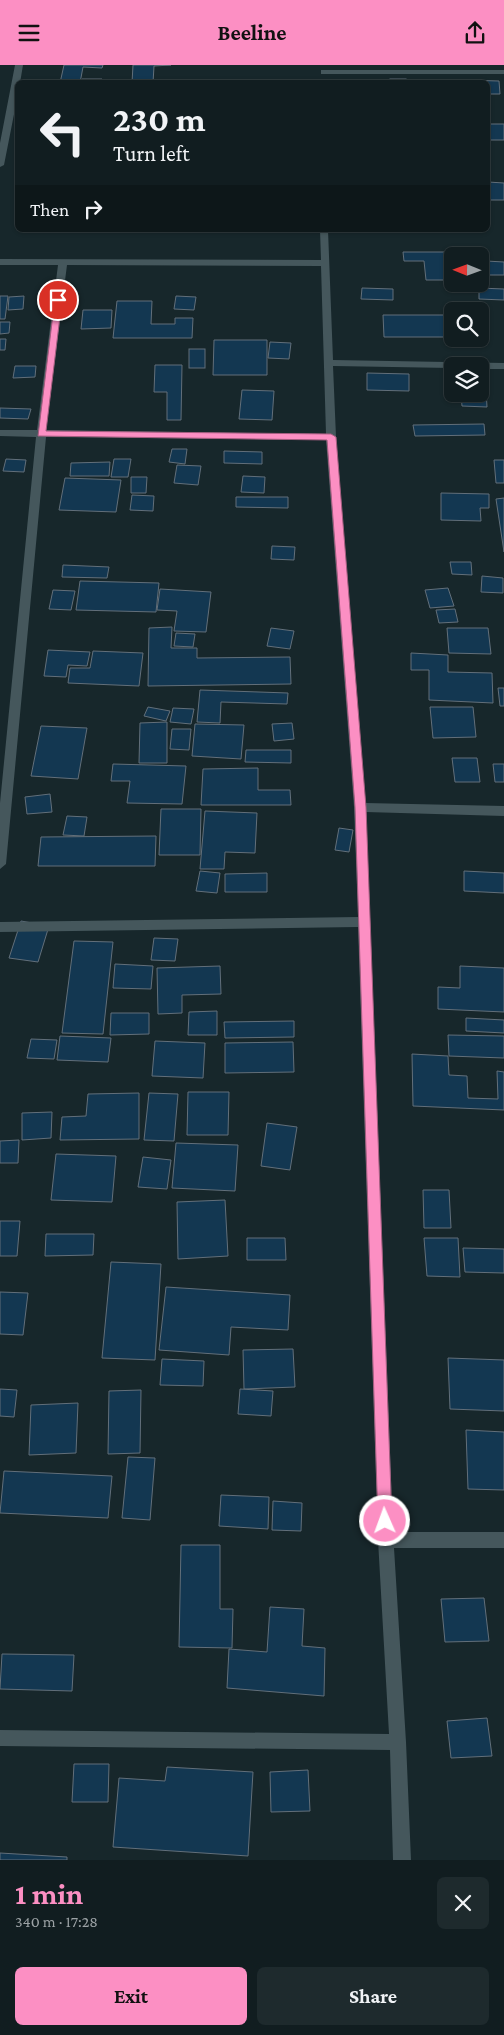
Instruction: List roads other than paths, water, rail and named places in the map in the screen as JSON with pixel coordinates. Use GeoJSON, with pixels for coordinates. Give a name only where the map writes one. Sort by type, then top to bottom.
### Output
{"type":"FeatureCollection","features":[{"type":"Feature","properties":{"kind":"street"},"geometry":{"type":"LineString","coordinates":[[16,80],[19,65]]}},
{"type":"Feature","properties":{"kind":"street"},"geometry":{"type":"LineString","coordinates":[[324,69],[504,72]]}},
{"type":"Feature","properties":{"kind":"street"},"geometry":{"type":"LineString","coordinates":[[0,165],[15,87]]}},
{"type":"Feature","properties":{"kind":"street"},"geometry":{"type":"LineString","coordinates":[[0,104],[12,104]]}},
{"type":"Feature","properties":{"kind":"street"},"geometry":{"type":"LineString","coordinates":[[324,232],[331,437],[360,807],[386,1540],[398,1742],[402,1860]]}},
{"type":"Feature","properties":{"kind":"street"},"geometry":{"type":"LineString","coordinates":[[0,262],[324,263]]}},
{"type":"Feature","properties":{"kind":"street"},"geometry":{"type":"LineString","coordinates":[[0,864],[41,433],[63,262]]}},
{"type":"Feature","properties":{"kind":"street"},"geometry":{"type":"LineString","coordinates":[[329,363],[504,366]]}},
{"type":"Feature","properties":{"kind":"street"},"geometry":{"type":"LineString","coordinates":[[0,433],[331,437]]}},
{"type":"Feature","properties":{"kind":"street"},"geometry":{"type":"LineString","coordinates":[[360,807],[504,811]]}},
{"type":"Feature","properties":{"kind":"street"},"geometry":{"type":"LineString","coordinates":[[0,927],[364,922]]}},
{"type":"Feature","properties":{"kind":"street"},"geometry":{"type":"LineString","coordinates":[[386,1540],[504,1540]]}},
{"type":"Feature","properties":{"kind":"street"},"geometry":{"type":"LineString","coordinates":[[0,1738],[398,1742]]}}]}
